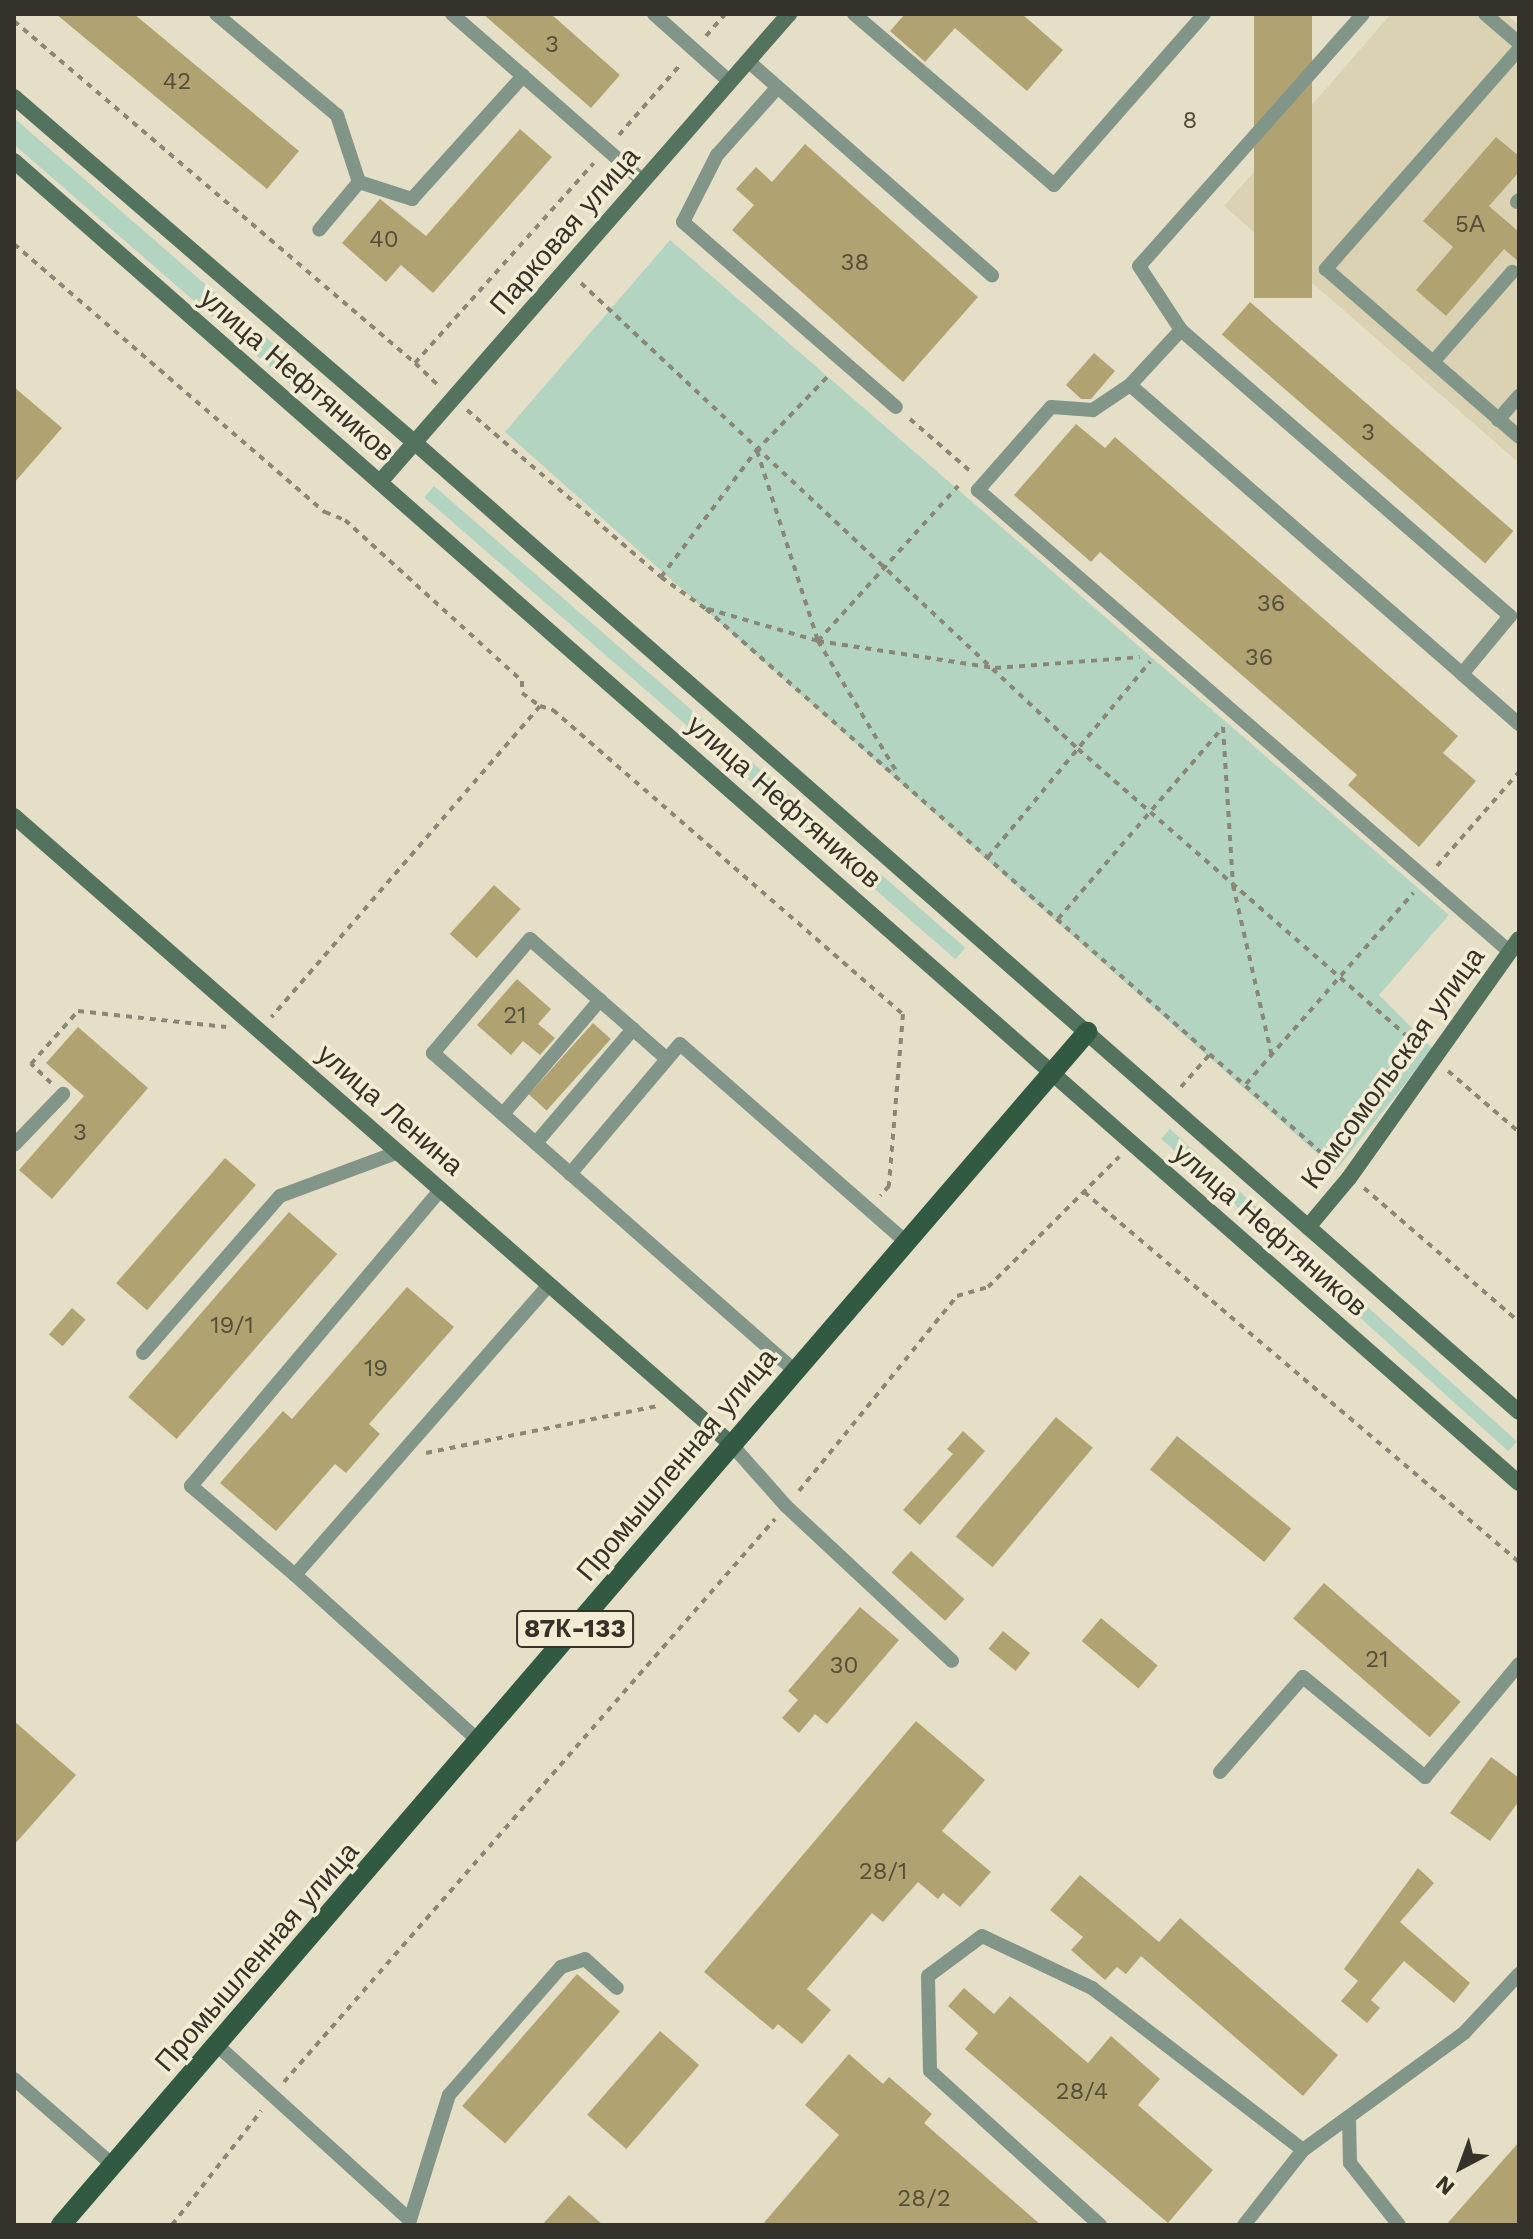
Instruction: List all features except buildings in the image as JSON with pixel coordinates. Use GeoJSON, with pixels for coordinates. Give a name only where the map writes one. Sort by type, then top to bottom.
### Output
{"type":"FeatureCollection","features":[{"type":"Feature","properties":{"kind":"main road","name":"Парковая улица"},"geometry":{"type":"LineString","coordinates":[[380,482],[789,14]]}},
{"type":"Feature","properties":{"kind":"main road","name":"улица Нефтяников"},"geometry":{"type":"LineString","coordinates":[[14,97],[414,442],[1519,1412]]}},
{"type":"Feature","properties":{"kind":"main road","name":"улица Нефтяников"},"geometry":{"type":"LineString","coordinates":[[14,161],[1519,1483]]}},
{"type":"Feature","properties":{"kind":"main road","name":"улица Ленина"},"geometry":{"type":"LineString","coordinates":[[14,816],[731,1444]]}},
{"type":"Feature","properties":{"kind":"main road","name":"Комсомольская улица"},"geometry":{"type":"LineString","coordinates":[[1308,1227],[1349,1178],[1435,1061],[1514,945]]}},
{"type":"Feature","properties":{"kind":"main road","name":"Промышленная улица"},"geometry":{"type":"LineString","coordinates":[[61,2225],[480,1742],[794,1370],[1087,1032]]}},
{"type":"Feature","properties":{"kind":"lane"},"geometry":{"type":"LineString","coordinates":[[216,14],[337,115],[359,182]]}},
{"type":"Feature","properties":{"kind":"lane"},"geometry":{"type":"LineString","coordinates":[[452,14],[643,181]]}},
{"type":"Feature","properties":{"kind":"lane"},"geometry":{"type":"LineString","coordinates":[[654,14],[730,82]]}},
{"type":"Feature","properties":{"kind":"lane"},"geometry":{"type":"LineString","coordinates":[[854,14],[1054,185],[1198,16]]}},
{"type":"Feature","properties":{"kind":"lane"},"geometry":{"type":"LineString","coordinates":[[1363,14],[1139,266],[1181,330],[1515,611],[1462,674]]}},
{"type":"Feature","properties":{"kind":"lane"},"geometry":{"type":"LineString","coordinates":[[1485,14],[1519,46],[1326,269],[1519,437]]}},
{"type":"Feature","properties":{"kind":"lane"},"geometry":{"type":"LineString","coordinates":[[748,61],[992,275]]}},
{"type":"Feature","properties":{"kind":"lane"},"geometry":{"type":"LineString","coordinates":[[359,182],[412,199],[523,76]]}},
{"type":"Feature","properties":{"kind":"lane"},"geometry":{"type":"LineString","coordinates":[[777,88],[717,155],[683,222],[896,407]]}},
{"type":"Feature","properties":{"kind":"lane"},"geometry":{"type":"LineString","coordinates":[[319,230],[359,182]]}},
{"type":"Feature","properties":{"kind":"lane"},"geometry":{"type":"LineString","coordinates":[[1433,362],[1512,272]]}},
{"type":"Feature","properties":{"kind":"lane"},"geometry":{"type":"LineString","coordinates":[[1181,330],[1130,385],[1093,410],[1051,407],[978,490],[1426,879],[1514,945]]}},
{"type":"Feature","properties":{"kind":"lane"},"geometry":{"type":"LineString","coordinates":[[1130,385],[1519,724]]}},
{"type":"Feature","properties":{"kind":"lane"},"geometry":{"type":"LineString","coordinates":[[1498,420],[1519,396]]}},
{"type":"Feature","properties":{"kind":"lane"},"geometry":{"type":"LineString","coordinates":[[667,1059],[530,939],[433,1053],[794,1370]]}},
{"type":"Feature","properties":{"kind":"lane"},"geometry":{"type":"LineString","coordinates":[[503,1114],[600,1000]]}},
{"type":"Feature","properties":{"kind":"lane"},"geometry":{"type":"LineString","coordinates":[[536,1143],[633,1029]]}},
{"type":"Feature","properties":{"kind":"lane"},"geometry":{"type":"LineString","coordinates":[[570,1174],[680,1044],[905,1241]]}},
{"type":"Feature","properties":{"kind":"lane"},"geometry":{"type":"LineString","coordinates":[[14,1145],[63,1094]]}},
{"type":"Feature","properties":{"kind":"lane"},"geometry":{"type":"LineString","coordinates":[[143,1353],[280,1196],[398,1152]]}},
{"type":"Feature","properties":{"kind":"lane"},"geometry":{"type":"LineString","coordinates":[[441,1189],[191,1486],[480,1742]]}},
{"type":"Feature","properties":{"kind":"lane"},"geometry":{"type":"LineString","coordinates":[[295,1575],[549,1285]]}},
{"type":"Feature","properties":{"kind":"lane"},"geometry":{"type":"LineString","coordinates":[[731,1444],[786,1506],[952,1661]]}},
{"type":"Feature","properties":{"kind":"lane"},"geometry":{"type":"LineString","coordinates":[[1220,1772],[1303,1677],[1425,1777],[1519,1664]]}},
{"type":"Feature","properties":{"kind":"lane"},"geometry":{"type":"LineString","coordinates":[[1100,2225],[930,2071],[928,1976],[982,1936],[1092,1988],[1303,2150]]}},
{"type":"Feature","properties":{"kind":"lane"},"geometry":{"type":"LineString","coordinates":[[218,2046],[410,2222],[449,2095],[561,1967],[585,1959],[617,1988]]}},
{"type":"Feature","properties":{"kind":"lane"},"geometry":{"type":"LineString","coordinates":[[1244,2225],[1303,2150],[1464,2033],[1519,1974]]}},
{"type":"Feature","properties":{"kind":"lane"},"geometry":{"type":"LineString","coordinates":[[14,2079],[113,2165]]}},
{"type":"Feature","properties":{"kind":"lane"},"geometry":{"type":"LineString","coordinates":[[1349,2117],[1350,2163],[1399,2225]]}},
{"type":"Feature","properties":{"kind":"path"},"geometry":{"type":"LineString","coordinates":[[14,244],[325,512],[345,520],[522,681],[522,693],[540,706],[553,710],[903,1014],[889,1186],[869,1209]]}},
{"type":"Feature","properties":{"kind":"path"},"geometry":{"type":"LineString","coordinates":[[566,269],[756,451],[995,668],[1078,749],[1519,1132]]}},
{"type":"Feature","properties":{"kind":"path"},"geometry":{"type":"LineString","coordinates":[[661,577],[756,451],[842,362]]}},
{"type":"Feature","properties":{"kind":"path"},"geometry":{"type":"LineString","coordinates":[[415,363],[661,577],[706,609],[1349,1178],[1519,1322]]}},
{"type":"Feature","properties":{"kind":"path"},"geometry":{"type":"LineString","coordinates":[[896,407],[984,484]]}},
{"type":"Feature","properties":{"kind":"path"},"geometry":{"type":"LineString","coordinates":[[756,451],[818,641],[901,780]]}},
{"type":"Feature","properties":{"kind":"path"},"geometry":{"type":"LineString","coordinates":[[818,641],[971,472]]}},
{"type":"Feature","properties":{"kind":"path"},"geometry":{"type":"LineString","coordinates":[[706,609],[818,641],[995,668],[1156,655],[988,857]]}},
{"type":"Feature","properties":{"kind":"path"},"geometry":{"type":"LineString","coordinates":[[1218,697],[1223,727],[1233,885],[1272,1056]]}},
{"type":"Feature","properties":{"kind":"path"},"geometry":{"type":"LineString","coordinates":[[63,1094],[31,1064],[78,1011],[260,1031],[540,706]]}},
{"type":"Feature","properties":{"kind":"path"},"geometry":{"type":"LineString","coordinates":[[1058,919],[1223,727]]}},
{"type":"Feature","properties":{"kind":"path"},"geometry":{"type":"LineString","coordinates":[[1246,1084],[1519,772]]}},
{"type":"Feature","properties":{"kind":"path"},"geometry":{"type":"LineString","coordinates":[[1167,1103],[1211,1053]]}},
{"type":"Feature","properties":{"kind":"path"},"geometry":{"type":"LineString","coordinates":[[172,2225],[273,2094],[786,1506],[957,1296],[988,1287],[1131,1142]]}},
{"type":"Feature","properties":{"kind":"path"},"geometry":{"type":"LineString","coordinates":[[1084,1192],[1519,1562]]}},
{"type":"Feature","properties":{"kind":"path"},"geometry":{"type":"LineString","coordinates":[[400,1455],[450,1452],[682,1401]]}},
{"type":"Feature","properties":{"kind":"shaded area"},"geometry":{"type":"Polygon","coordinates":[[[1391,14],[1506,14],[1519,25],[1519,463],[1224,206],[1391,14]]]}},
{"type":"Feature","properties":{"kind":"green space"},"geometry":{"type":"Polygon","coordinates":[[[14,118],[369,426],[356,441],[14,145],[14,118]]]}},
{"type":"Feature","properties":{"kind":"green space"},"geometry":{"type":"Polygon","coordinates":[[[670,240],[1449,915],[1379,995],[1433,1049],[1336,1170],[505,432],[670,240]]]}},
{"type":"Feature","properties":{"kind":"green space"},"geometry":{"type":"Polygon","coordinates":[[[434,486],[965,948],[955,959],[424,497],[434,486]]]}},
{"type":"Feature","properties":{"kind":"green space"},"geometry":{"type":"Polygon","coordinates":[[[1170,1129],[1517,1441],[1508,1451],[1161,1139],[1170,1129]]]}}]}
